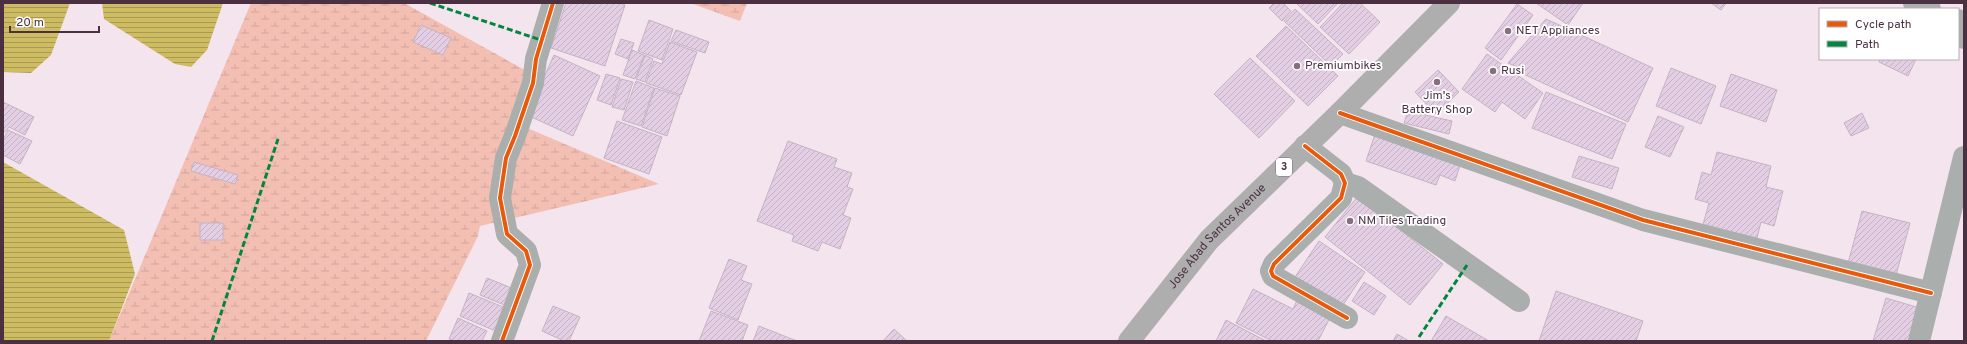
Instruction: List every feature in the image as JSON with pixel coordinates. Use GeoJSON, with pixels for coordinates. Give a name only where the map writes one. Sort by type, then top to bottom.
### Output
{"type":"FeatureCollection","features":[{"type":"Feature","properties":{"kind":"main road","name":"Jose Abad Santos Avenue"},"geometry":{"type":"LineString","coordinates":[[1129,341],[1209,240],[1340,113],[1449,3]]}},
{"type":"Feature","properties":{"kind":"street"},"geometry":{"type":"LineString","coordinates":[[502,341],[530,265],[526,251],[507,234],[500,198],[506,158],[533,83],[536,59],[553,3]]}},
{"type":"Feature","properties":{"kind":"street"},"geometry":{"type":"LineString","coordinates":[[1914,3],[1927,8]]}},
{"type":"Feature","properties":{"kind":"street"},"geometry":{"type":"LineString","coordinates":[[1959,20],[1964,38]]}},
{"type":"Feature","properties":{"kind":"street"},"geometry":{"type":"LineString","coordinates":[[1340,113],[1643,220],[1931,293]]}},
{"type":"Feature","properties":{"kind":"street"},"geometry":{"type":"LineString","coordinates":[[1305,146],[1341,174],[1345,183],[1341,198],[1274,264],[1271,271],[1273,276],[1347,318]]}},
{"type":"Feature","properties":{"kind":"street"},"geometry":{"type":"LineString","coordinates":[[1919,341],[1931,293],[1956,226],[1964,157]]}},
{"type":"Feature","properties":{"kind":"street"},"geometry":{"type":"LineString","coordinates":[[1345,183],[1358,187],[1519,301]]}},
{"type":"Feature","properties":{"kind":"green space"},"geometry":{"type":"Polygon","coordinates":[[[251,3],[404,3],[532,74],[513,122],[659,184],[480,226],[478,236],[426,341],[109,341],[251,3]]]}},
{"type":"Feature","properties":{"kind":"green space"},"geometry":{"type":"Polygon","coordinates":[[[690,3],[747,3],[740,21],[690,3]]]}},
{"type":"Feature","properties":{"kind":"shaded area"},"geometry":{"type":"Polygon","coordinates":[[[3,3],[70,3],[51,55],[31,73],[3,72],[3,3]]]}},
{"type":"Feature","properties":{"kind":"shaded area"},"geometry":{"type":"Polygon","coordinates":[[[102,3],[223,3],[207,50],[191,67],[175,64],[104,19],[102,3]]]}},
{"type":"Feature","properties":{"kind":"shaded area"},"geometry":{"type":"Polygon","coordinates":[[[3,162],[124,230],[135,274],[109,341],[3,341],[3,162]]]}},
{"type":"Feature","properties":{"kind":"building"},"geometry":{"type":"Polygon","coordinates":[[[566,3],[619,3],[625,5],[605,66],[551,48],[566,3]]]}},
{"type":"Feature","properties":{"kind":"building"},"geometry":{"type":"Polygon","coordinates":[[[1274,3],[1283,3],[1291,11],[1282,21],[1269,8],[1274,3]]]}},
{"type":"Feature","properties":{"kind":"building"},"geometry":{"type":"Polygon","coordinates":[[[1296,3],[1338,3],[1318,24],[1296,3]]]}},
{"type":"Feature","properties":{"kind":"building"},"geometry":{"type":"Polygon","coordinates":[[[1343,3],[1360,3],[1380,22],[1349,54],[1320,27],[1343,3]]]}},
{"type":"Feature","properties":{"kind":"building"},"geometry":{"type":"Polygon","coordinates":[[[1536,3],[1583,3],[1568,25],[1536,3]]]}},
{"type":"Feature","properties":{"kind":"building"},"geometry":{"type":"Polygon","coordinates":[[[1711,3],[1726,3],[1721,10],[1711,3]]]}},
{"type":"Feature","properties":{"kind":"building"},"geometry":{"type":"Polygon","coordinates":[[[1517,4],[1533,15],[1501,60],[1485,48],[1517,4]]]}},
{"type":"Feature","properties":{"kind":"building"},"geometry":{"type":"Polygon","coordinates":[[[1295,9],[1343,54],[1331,66],[1284,21],[1295,9]]]}},
{"type":"Feature","properties":{"kind":"building"},"geometry":{"type":"Polygon","coordinates":[[[1546,19],[1653,68],[1628,122],[1521,73],[1522,69],[1508,63],[1546,19]]]}},
{"type":"Feature","properties":{"kind":"building"},"geometry":{"type":"Polygon","coordinates":[[[649,20],[673,29],[662,60],[638,51],[649,20]]]}},
{"type":"Feature","properties":{"kind":"building"},"geometry":{"type":"Polygon","coordinates":[[[421,25],[451,38],[443,55],[413,42],[421,25]]]}},
{"type":"Feature","properties":{"kind":"building","name":"Premiumbikes"},"geometry":{"type":"Polygon","coordinates":[[[1286,26],[1338,76],[1308,106],[1256,56],[1286,26]]]}},
{"type":"Feature","properties":{"kind":"building"},"geometry":{"type":"Polygon","coordinates":[[[676,30],[709,42],[705,53],[671,41],[676,30]]]}},
{"type":"Feature","properties":{"kind":"building"},"geometry":{"type":"Polygon","coordinates":[[[621,39],[634,43],[628,59],[615,54],[621,39]]]}},
{"type":"Feature","properties":{"kind":"building"},"geometry":{"type":"Polygon","coordinates":[[[670,42],[697,52],[681,95],[646,83],[654,61],[662,64],[670,42]]]}},
{"type":"Feature","properties":{"kind":"building"},"geometry":{"type":"Polygon","coordinates":[[[632,50],[644,55],[635,79],[623,75],[632,50]]]}},
{"type":"Feature","properties":{"kind":"building","name":"Rusi"},"geometry":{"type":"Polygon","coordinates":[[[1487,54],[1543,93],[1525,119],[1502,102],[1495,112],[1462,89],[1487,54]]]}},
{"type":"Feature","properties":{"kind":"building"},"geometry":{"type":"Polygon","coordinates":[[[554,55],[600,76],[573,136],[527,115],[554,55]]]}},
{"type":"Feature","properties":{"kind":"building"},"geometry":{"type":"Polygon","coordinates":[[[645,55],[653,59],[645,82],[636,79],[645,55]]]}},
{"type":"Feature","properties":{"kind":"building"},"geometry":{"type":"Polygon","coordinates":[[[1250,58],[1295,101],[1259,138],[1214,94],[1250,58]]]}},
{"type":"Feature","properties":{"kind":"building"},"geometry":{"type":"Polygon","coordinates":[[[1880,60],[1916,60],[1908,76],[1879,62],[1880,60]]]}},
{"type":"Feature","properties":{"kind":"building"},"geometry":{"type":"Polygon","coordinates":[[[1671,68],[1716,86],[1701,124],[1656,106],[1671,68]]]}},
{"type":"Feature","properties":{"kind":"building"},"geometry":{"type":"Polygon","coordinates":[[[1438,70],[1459,92],[1436,114],[1415,92],[1438,70]]]}},
{"type":"Feature","properties":{"kind":"building"},"geometry":{"type":"Polygon","coordinates":[[[606,74],[620,78],[611,105],[597,100],[606,74]]]}},
{"type":"Feature","properties":{"kind":"building"},"geometry":{"type":"Polygon","coordinates":[[[1731,74],[1777,90],[1766,122],[1720,106],[1731,74]]]}},
{"type":"Feature","properties":{"kind":"building"},"geometry":{"type":"Polygon","coordinates":[[[621,79],[633,82],[624,110],[612,107],[621,79]]]}},
{"type":"Feature","properties":{"kind":"building"},"geometry":{"type":"Polygon","coordinates":[[[636,81],[654,88],[641,126],[622,120],[636,81]]]}},
{"type":"Feature","properties":{"kind":"building"},"geometry":{"type":"Polygon","coordinates":[[[655,88],[680,96],[667,136],[642,127],[655,88]]]}},
{"type":"Feature","properties":{"kind":"building"},"geometry":{"type":"Polygon","coordinates":[[[1546,92],[1626,124],[1612,159],[1532,128],[1546,92]]]}},
{"type":"Feature","properties":{"kind":"building"},"geometry":{"type":"Polygon","coordinates":[[[3,102],[34,117],[25,135],[9,127],[5,132],[3,131],[3,102]]]}},
{"type":"Feature","properties":{"kind":"building"},"geometry":{"type":"Polygon","coordinates":[[[1408,111],[1452,121],[1449,134],[1404,123],[1408,111]]]}},
{"type":"Feature","properties":{"kind":"building"},"geometry":{"type":"Polygon","coordinates":[[[1862,113],[1869,128],[1851,136],[1844,123],[1862,113]]]}},
{"type":"Feature","properties":{"kind":"building"},"geometry":{"type":"Polygon","coordinates":[[[1658,116],[1684,127],[1670,157],[1645,147],[1658,116]]]}},
{"type":"Feature","properties":{"kind":"building"},"geometry":{"type":"Polygon","coordinates":[[[617,121],[662,137],[649,174],[604,158],[617,121]]]}},
{"type":"Feature","properties":{"kind":"building"},"geometry":{"type":"Polygon","coordinates":[[[8,130],[32,141],[20,164],[3,155],[3,140],[8,130]]]}},
{"type":"Feature","properties":{"kind":"building"},"geometry":{"type":"Polygon","coordinates":[[[1376,131],[1462,159],[1455,181],[1440,175],[1436,185],[1366,161],[1376,131]]]}},
{"type":"Feature","properties":{"kind":"building"},"geometry":{"type":"Polygon","coordinates":[[[788,141],[837,159],[834,167],[852,173],[847,187],[853,189],[843,215],[851,218],[840,249],[822,242],[818,251],[792,241],[794,235],[757,221],[788,141]]]}},
{"type":"Feature","properties":{"kind":"building"},"geometry":{"type":"Polygon","coordinates":[[[1717,152],[1771,166],[1766,187],[1783,191],[1774,226],[1761,222],[1756,242],[1702,228],[1709,203],[1695,199],[1702,172],[1711,175],[1717,152]]]}},
{"type":"Feature","properties":{"kind":"building"},"geometry":{"type":"Polygon","coordinates":[[[1579,156],[1619,168],[1612,189],[1572,177],[1579,156]]]}},
{"type":"Feature","properties":{"kind":"building"},"geometry":{"type":"Polygon","coordinates":[[[194,162],[238,175],[235,184],[191,171],[194,162]]]}},
{"type":"Feature","properties":{"kind":"building"},"geometry":{"type":"Polygon","coordinates":[[[1358,196],[1443,264],[1410,305],[1325,237],[1358,196]]]}},
{"type":"Feature","properties":{"kind":"building"},"geometry":{"type":"Polygon","coordinates":[[[1862,211],[1910,223],[1895,279],[1847,267],[1862,211]]]}},
{"type":"Feature","properties":{"kind":"building"},"geometry":{"type":"Polygon","coordinates":[[[200,223],[223,223],[223,240],[200,240],[200,223]]]}},
{"type":"Feature","properties":{"kind":"building"},"geometry":{"type":"Polygon","coordinates":[[[1319,241],[1365,272],[1339,311],[1293,280],[1319,241]]]}},
{"type":"Feature","properties":{"kind":"building"},"geometry":{"type":"Polygon","coordinates":[[[729,259],[747,266],[741,280],[752,284],[738,320],[709,308],[729,259]]]}},
{"type":"Feature","properties":{"kind":"building"},"geometry":{"type":"Polygon","coordinates":[[[487,278],[514,289],[507,306],[480,295],[487,278]]]}},
{"type":"Feature","properties":{"kind":"building"},"geometry":{"type":"Polygon","coordinates":[[[1364,282],[1386,296],[1374,315],[1352,301],[1364,282]]]}},
{"type":"Feature","properties":{"kind":"building"},"geometry":{"type":"Polygon","coordinates":[[[1253,289],[1293,309],[1299,296],[1333,312],[1318,341],[1272,341],[1236,323],[1253,289]]]}},
{"type":"Feature","properties":{"kind":"building"},"geometry":{"type":"Polygon","coordinates":[[[1556,291],[1643,321],[1636,341],[1539,341],[1556,291]]]}},
{"type":"Feature","properties":{"kind":"building"},"geometry":{"type":"Polygon","coordinates":[[[469,293],[508,309],[498,332],[460,316],[469,293]]]}},
{"type":"Feature","properties":{"kind":"building"},"geometry":{"type":"Polygon","coordinates":[[[1886,298],[1923,309],[1913,341],[1873,341],[1886,298]]]}},
{"type":"Feature","properties":{"kind":"building"},"geometry":{"type":"Polygon","coordinates":[[[553,306],[580,317],[569,341],[564,341],[542,331],[553,306]]]}},
{"type":"Feature","properties":{"kind":"building"},"geometry":{"type":"Polygon","coordinates":[[[711,311],[748,325],[742,341],[699,341],[711,311]]]}},
{"type":"Feature","properties":{"kind":"building"},"geometry":{"type":"Polygon","coordinates":[[[1446,316],[1489,341],[1431,341],[1446,316]]]}},
{"type":"Feature","properties":{"kind":"building"},"geometry":{"type":"Polygon","coordinates":[[[458,318],[487,331],[482,341],[454,341],[449,339],[458,318]]]}},
{"type":"Feature","properties":{"kind":"building"},"geometry":{"type":"Polygon","coordinates":[[[1226,320],[1266,341],[1216,341],[1226,320]]]}},
{"type":"Feature","properties":{"kind":"building"},"geometry":{"type":"Polygon","coordinates":[[[759,326],[797,341],[753,341],[759,326]]]}},
{"type":"Feature","properties":{"kind":"building"},"geometry":{"type":"Polygon","coordinates":[[[894,329],[907,341],[883,341],[894,329]]]}},
{"type":"Feature","properties":{"kind":"building"},"geometry":{"type":"Polygon","coordinates":[[[1397,334],[1409,341],[1393,341],[1397,334]]]}},
{"type":"Feature","properties":{"kind":"marked path"},"geometry":{"type":"LineString","coordinates":[[430,3],[541,40]]}},
{"type":"Feature","properties":{"kind":"marked path"},"geometry":{"type":"LineString","coordinates":[[212,341],[278,139]]}},
{"type":"Feature","properties":{"kind":"marked path"},"geometry":{"type":"LineString","coordinates":[[1419,337],[1467,265]]}},
{"type":"Feature","properties":{"kind":"cycle path"},"geometry":{"type":"LineString","coordinates":[[502,341],[530,265],[526,251],[507,234],[500,198],[506,158],[533,83],[536,59],[553,3]]}},
{"type":"Feature","properties":{"kind":"cycle path"},"geometry":{"type":"LineString","coordinates":[[1340,113],[1643,220],[1931,293]]}},
{"type":"Feature","properties":{"kind":"cycle path"},"geometry":{"type":"LineString","coordinates":[[1305,146],[1341,174],[1345,183],[1341,198],[1274,264],[1271,271],[1273,276],[1347,318]]}},
{"type":"Feature","properties":{"kind":"place","name":"NET Appliances"},"geometry":{"type":"Point","coordinates":[1508,31]}},
{"type":"Feature","properties":{"kind":"place","name":"Premiumbikes"},"geometry":{"type":"Point","coordinates":[1297,66]}},
{"type":"Feature","properties":{"kind":"place","name":"Rusi"},"geometry":{"type":"Point","coordinates":[1493,71]}},
{"type":"Feature","properties":{"kind":"place","name":"Jim's Battery Shop"},"geometry":{"type":"Point","coordinates":[1437,82]}},
{"type":"Feature","properties":{"kind":"place","name":"NM Tiles Trading"},"geometry":{"type":"Point","coordinates":[1350,221]}}]}
